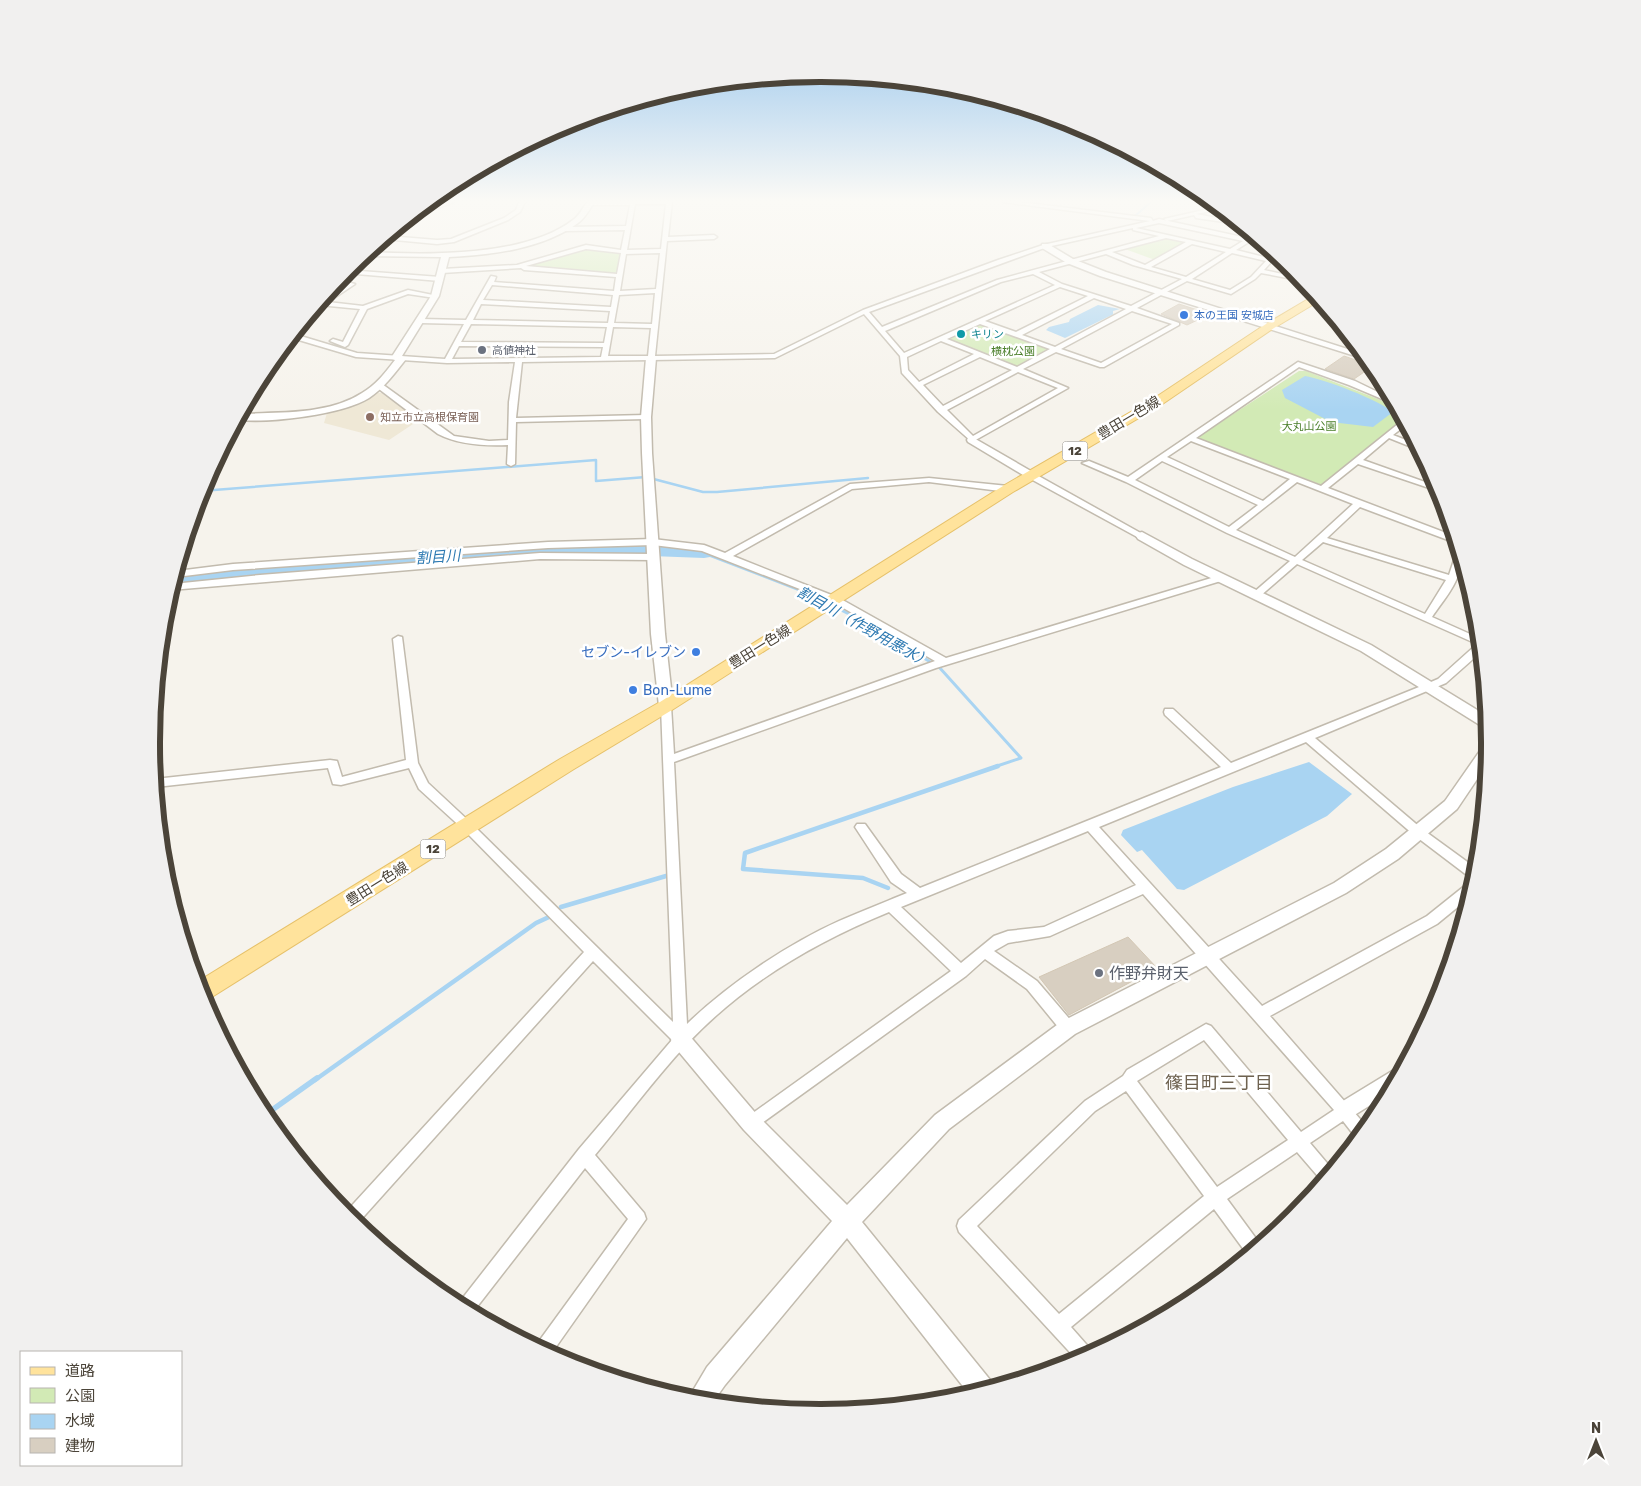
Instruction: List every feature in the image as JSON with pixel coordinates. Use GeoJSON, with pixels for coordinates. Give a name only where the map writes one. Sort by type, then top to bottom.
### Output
{"type":"FeatureCollection","features":[{"type":"Feature","properties":{"kind":"main road","name":"豊田一色線"},"geometry":{"type":"LineString","coordinates":[[207,989],[468,828],[567,764],[666,706],[1008,489],[1157,402],[1270,326],[1311,302]]}},
{"type":"Feature","properties":{"kind":"street"},"geometry":{"type":"LineString","coordinates":[[246,417],[327,410],[353,402],[379,386],[435,296],[442,271]]}},
{"type":"Feature","properties":{"kind":"street"},"geometry":{"type":"LineString","coordinates":[[357,272],[441,275],[475,271]]}},
{"type":"Feature","properties":{"kind":"street"},"geometry":{"type":"LineString","coordinates":[[447,361],[496,271]]}},
{"type":"Feature","properties":{"kind":"street"},"geometry":{"type":"LineString","coordinates":[[561,271],[620,276]]}},
{"type":"Feature","properties":{"kind":"street"},"geometry":{"type":"LineString","coordinates":[[604,360],[621,271]]}},
{"type":"Feature","properties":{"kind":"street"},"geometry":{"type":"LineString","coordinates":[[660,271],[646,417],[658,634],[666,706],[681,1040]]}},
{"type":"Feature","properties":{"kind":"street"},"geometry":{"type":"LineString","coordinates":[[299,338],[356,355],[447,361],[775,356],[865,311],[972,271]]}},
{"type":"Feature","properties":{"kind":"street"},"geometry":{"type":"LineString","coordinates":[[1099,271],[1161,293],[1354,354]]}},
{"type":"Feature","properties":{"kind":"street"},"geometry":{"type":"LineString","coordinates":[[1161,271],[1231,292],[1261,271]]}},
{"type":"Feature","properties":{"kind":"street"},"geometry":{"type":"LineString","coordinates":[[941,410],[1134,309],[1200,271]]}},
{"type":"Feature","properties":{"kind":"street"},"geometry":{"type":"LineString","coordinates":[[1263,271],[1289,277]]}},
{"type":"Feature","properties":{"kind":"street"},"geometry":{"type":"LineString","coordinates":[[881,330],[999,281],[1034,272],[1060,285],[1177,324],[1102,366],[979,321]]}},
{"type":"Feature","properties":{"kind":"street"},"geometry":{"type":"LineString","coordinates":[[338,293],[352,284],[346,283]]}},
{"type":"Feature","properties":{"kind":"street"},"geometry":{"type":"LineString","coordinates":[[490,283],[616,293],[658,291]]}},
{"type":"Feature","properties":{"kind":"street"},"geometry":{"type":"LineString","coordinates":[[903,356],[1060,285]]}},
{"type":"Feature","properties":{"kind":"street"},"geometry":{"type":"LineString","coordinates":[[328,304],[364,308],[408,292],[435,296]]}},
{"type":"Feature","properties":{"kind":"street"},"geometry":{"type":"LineString","coordinates":[[1016,335],[1094,296]]}},
{"type":"Feature","properties":{"kind":"street"},"geometry":{"type":"LineString","coordinates":[[479,302],[613,309]]}},
{"type":"Feature","properties":{"kind":"street"},"geometry":{"type":"LineString","coordinates":[[304,332],[345,345],[364,308]]}},
{"type":"Feature","properties":{"kind":"street"},"geometry":{"type":"LineString","coordinates":[[865,311],[903,356],[905,371],[972,440],[1032,476],[1142,536],[1222,578],[1366,648],[1480,719]]}},
{"type":"Feature","properties":{"kind":"street"},"geometry":{"type":"LineString","coordinates":[[421,321],[609,327],[654,326]]}},
{"type":"Feature","properties":{"kind":"street"},"geometry":{"type":"LineString","coordinates":[[941,339],[1064,388],[972,440]]}},
{"type":"Feature","properties":{"kind":"street"},"geometry":{"type":"LineString","coordinates":[[457,344],[606,345]]}},
{"type":"Feature","properties":{"kind":"street"},"geometry":{"type":"LineString","coordinates":[[918,385],[978,354]]}},
{"type":"Feature","properties":{"kind":"street"},"geometry":{"type":"LineString","coordinates":[[511,464],[513,402],[519,361]]}},
{"type":"Feature","properties":{"kind":"street"},"geometry":{"type":"LineString","coordinates":[[1128,480],[1298,364],[1352,383],[1383,398]]}},
{"type":"Feature","properties":{"kind":"street"},"geometry":{"type":"LineString","coordinates":[[379,386],[452,438],[489,443],[512,442]]}},
{"type":"Feature","properties":{"kind":"street"},"geometry":{"type":"LineString","coordinates":[[512,420],[646,417]]}},
{"type":"Feature","properties":{"kind":"street"},"geometry":{"type":"LineString","coordinates":[[1322,489],[1400,426]]}},
{"type":"Feature","properties":{"kind":"street"},"geometry":{"type":"LineString","coordinates":[[1388,435],[1409,444]]}},
{"type":"Feature","properties":{"kind":"street"},"geometry":{"type":"LineString","coordinates":[[1190,438],[1448,537]]}},
{"type":"Feature","properties":{"kind":"street"},"geometry":{"type":"LineString","coordinates":[[1162,458],[1264,504]]}},
{"type":"Feature","properties":{"kind":"street"},"geometry":{"type":"LineString","coordinates":[[1358,461],[1429,486]]}},
{"type":"Feature","properties":{"kind":"street"},"geometry":{"type":"LineString","coordinates":[[1086,463],[1128,480],[1230,531],[1472,639]]}},
{"type":"Feature","properties":{"kind":"street"},"geometry":{"type":"LineString","coordinates":[[1230,531],[1296,479]]}},
{"type":"Feature","properties":{"kind":"street"},"geometry":{"type":"LineString","coordinates":[[726,556],[850,487],[929,480],[1008,489]]}},
{"type":"Feature","properties":{"kind":"street"},"geometry":{"type":"LineString","coordinates":[[1256,595],[1358,504]]}},
{"type":"Feature","properties":{"kind":"street"},"geometry":{"type":"LineString","coordinates":[[1321,538],[1452,578]]}},
{"type":"Feature","properties":{"kind":"street"},"geometry":{"type":"LineString","coordinates":[[183,573],[233,567],[548,545],[653,550]]}},
{"type":"Feature","properties":{"kind":"street"},"geometry":{"type":"LineString","coordinates":[[180,586],[540,556],[704,548],[831,603],[938,664]]}},
{"type":"Feature","properties":{"kind":"street"},"geometry":{"type":"LineString","coordinates":[[1426,619],[1452,578],[1456,566]]}},
{"type":"Feature","properties":{"kind":"street"},"geometry":{"type":"LineString","coordinates":[[668,760],[938,664],[1222,578]]}},
{"type":"Feature","properties":{"kind":"street"},"geometry":{"type":"LineString","coordinates":[[398,639],[412,763],[423,786],[468,828],[681,1040],[751,1123],[847,1221],[977,1384]]}},
{"type":"Feature","properties":{"kind":"street"},"geometry":{"type":"LineString","coordinates":[[470,1302],[585,1154],[681,1040],[697,1023],[744,986],[795,950],[843,925],[1442,682],[1474,652]]}},
{"type":"Feature","properties":{"kind":"street"},"geometry":{"type":"LineString","coordinates":[[1169,712],[1230,769]]}},
{"type":"Feature","properties":{"kind":"street"},"geometry":{"type":"LineString","coordinates":[[1307,737],[1418,832],[1468,869]]}},
{"type":"Feature","properties":{"kind":"street"},"geometry":{"type":"LineString","coordinates":[[705,1393],[716,1376],[847,1221],[942,1122],[1068,1028],[1340,888],[1392,854],[1451,805],[1481,761]]}},
{"type":"Feature","properties":{"kind":"street"},"geometry":{"type":"LineString","coordinates":[[161,782],[330,764],[333,764],[337,781],[341,781],[412,763]]}},
{"type":"Feature","properties":{"kind":"street"},"geometry":{"type":"LineString","coordinates":[[1090,825],[1260,1014],[1358,1127]]}},
{"type":"Feature","properties":{"kind":"street"},"geometry":{"type":"LineString","coordinates":[[861,827],[896,878],[918,895]]}},
{"type":"Feature","properties":{"kind":"street"},"geometry":{"type":"LineString","coordinates":[[751,1123],[961,972],[999,940],[1044,932],[1145,887]]}},
{"type":"Feature","properties":{"kind":"street"},"geometry":{"type":"LineString","coordinates":[[1260,1014],[1432,920],[1462,896]]}},
{"type":"Feature","properties":{"kind":"street"},"geometry":{"type":"LineString","coordinates":[[891,906],[961,972]]}},
{"type":"Feature","properties":{"kind":"street"},"geometry":{"type":"LineString","coordinates":[[984,951],[1032,985],[1068,1028]]}},
{"type":"Feature","properties":{"kind":"street"},"geometry":{"type":"LineString","coordinates":[[356,1213],[592,952]]}},
{"type":"Feature","properties":{"kind":"street"},"geometry":{"type":"LineString","coordinates":[[1080,1350],[965,1226],[1090,1106],[1128,1081],[1132,1075],[1206,1031],[1324,1170]]}},
{"type":"Feature","properties":{"kind":"street"},"geometry":{"type":"LineString","coordinates":[[1128,1081],[1251,1244]]}},
{"type":"Feature","properties":{"kind":"street"},"geometry":{"type":"LineString","coordinates":[[1058,1325],[1216,1197],[1386,1084]]}},
{"type":"Feature","properties":{"kind":"street"},"geometry":{"type":"LineString","coordinates":[[548,1344],[638,1220],[585,1154]]}},
{"type":"Feature","properties":{"kind":"shaded area","name":"知立市立高根保育園"},"geometry":{"type":"Polygon","coordinates":[[[377,393],[382,393],[419,420],[389,440],[324,423],[327,413],[358,403],[377,393]]]}},
{"type":"Feature","properties":{"kind":"green space"},"geometry":{"type":"Polygon","coordinates":[[[580,271],[617,271],[612,274],[580,271]]]}},
{"type":"Feature","properties":{"kind":"green space","name":"横枕公園"},"geometry":{"type":"Polygon","coordinates":[[[980,324],[1049,349],[1050,351],[1019,367],[1015,367],[947,340],[980,324]]]}},
{"type":"Feature","properties":{"kind":"green space","name":"大丸山公園"},"geometry":{"type":"Polygon","coordinates":[[[1299,371],[1306,371],[1386,402],[1399,424],[1322,485],[1199,439],[1198,437],[1299,371]]]}},
{"type":"Feature","properties":{"kind":"water"},"geometry":{"type":"Polygon","coordinates":[[[1098,305],[1120,309],[1113,311],[1113,314],[1116,313],[1065,338],[1046,330],[1049,327],[1069,322],[1070,319],[1098,305]]]}},
{"type":"Feature","properties":{"kind":"water"},"geometry":{"type":"Polygon","coordinates":[[[1305,376],[1351,391],[1386,407],[1393,412],[1373,427],[1331,422],[1285,398],[1282,390],[1305,376]]]}},
{"type":"Feature","properties":{"kind":"water"},"geometry":{"type":"Polygon","coordinates":[[[1309,762],[1352,794],[1327,816],[1184,890],[1177,889],[1142,850],[1137,852],[1121,835],[1123,830],[1233,787],[1309,762]]]}},
{"type":"Feature","properties":{"kind":"building","name":"本の王国 安城店"},"geometry":{"type":"Polygon","coordinates":[[[1179,304],[1210,314],[1187,325],[1161,314],[1179,304]]]}},
{"type":"Feature","properties":{"kind":"building"},"geometry":{"type":"Polygon","coordinates":[[[1344,356],[1360,361],[1366,371],[1354,379],[1325,369],[1344,356]]]}},
{"type":"Feature","properties":{"kind":"building","name":"作野弁財天"},"geometry":{"type":"Polygon","coordinates":[[[1128,937],[1157,968],[1069,1015],[1039,977],[1128,937]]]}},
{"type":"Feature","properties":{"kind":"waterway"},"geometry":{"type":"LineString","coordinates":[[210,490],[596,460],[596,481],[646,477],[703,492],[868,478]]}},
{"type":"Feature","properties":{"kind":"waterway","name":"割目川"},"geometry":{"type":"LineString","coordinates":[[181,580],[281,568],[507,553],[586,549],[665,550],[704,553]]}},
{"type":"Feature","properties":{"kind":"waterway","name":"割目川（作野用悪水）"},"geometry":{"type":"LineString","coordinates":[[704,553],[805,592],[851,615],[939,667],[1021,758],[994,767]]}},
{"type":"Feature","properties":{"kind":"waterway"},"geometry":{"type":"LineString","coordinates":[[888,888],[863,878],[743,869],[745,853],[998,766]]}},
{"type":"Feature","properties":{"kind":"waterway"},"geometry":{"type":"LineString","coordinates":[[561,907],[666,876]]}},
{"type":"Feature","properties":{"kind":"waterway"},"geometry":{"type":"LineString","coordinates":[[315,1080],[536,923],[549,917]]}},
{"type":"Feature","properties":{"kind":"waterway"},"geometry":{"type":"LineString","coordinates":[[271,1110],[317,1078]]}},
{"type":"Feature","properties":{"kind":"place","name":"本の王国 安城店"},"geometry":{"type":"Point","coordinates":[1184,315]}},
{"type":"Feature","properties":{"kind":"place","name":"キリン"},"geometry":{"type":"Point","coordinates":[961,334]}},
{"type":"Feature","properties":{"kind":"place","name":"高値神社"},"geometry":{"type":"Point","coordinates":[482,350]}},
{"type":"Feature","properties":{"kind":"place","name":"知立市立高根保育園"},"geometry":{"type":"Point","coordinates":[370,417]}},
{"type":"Feature","properties":{"kind":"place","name":"セブン-イレブン"},"geometry":{"type":"Point","coordinates":[696,652]}},
{"type":"Feature","properties":{"kind":"place","name":"Bon-Lume"},"geometry":{"type":"Point","coordinates":[633,690]}},
{"type":"Feature","properties":{"kind":"place","name":"作野弁財天"},"geometry":{"type":"Point","coordinates":[1099,973]}},
{"type":"Feature","properties":{"kind":"district","name":"篠目町三丁目"},"geometry":{"type":"Point","coordinates":[1219,1083]}}]}
